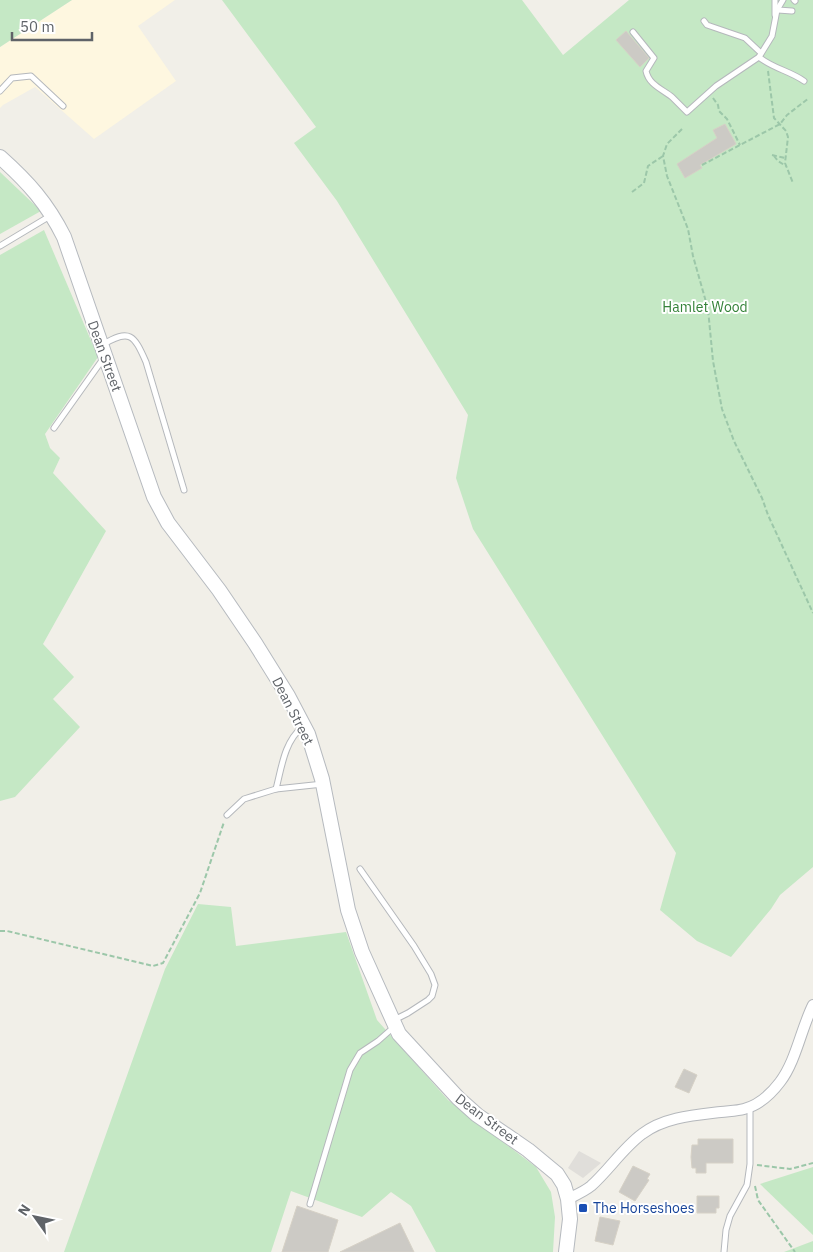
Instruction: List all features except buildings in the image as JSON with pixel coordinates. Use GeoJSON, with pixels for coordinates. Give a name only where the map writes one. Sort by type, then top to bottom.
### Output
{"type":"FeatureCollection","features":[{"type":"Feature","properties":{"kind":"street","name":"Dean Street"},"geometry":{"type":"LineString","coordinates":[[0,157],[24,179],[53,215],[67,246],[154,497],[168,523],[219,590],[255,643],[304,725],[323,784],[348,910],[362,952],[399,1034],[458,1098],[477,1115],[528,1150],[557,1174],[564,1185],[568,1199],[570,1219],[566,1252]]}},
{"type":"Feature","properties":{"kind":"street"},"geometry":{"type":"LineString","coordinates":[[568,1199],[590,1187],[642,1134],[660,1124],[694,1115],[744,1109],[770,1094],[781,1081],[789,1066],[804,1022],[813,1005]]}},
{"type":"Feature","properties":{"kind":"lane"},"geometry":{"type":"LineString","coordinates":[[775,5],[783,0]]}},
{"type":"Feature","properties":{"kind":"lane"},"geometry":{"type":"LineString","coordinates":[[775,5],[792,11]]}},
{"type":"Feature","properties":{"kind":"lane"},"geometry":{"type":"LineString","coordinates":[[633,32],[654,58],[646,71],[647,77],[687,112],[723,80],[760,55],[772,36],[775,5]]}},
{"type":"Feature","properties":{"kind":"lane"},"geometry":{"type":"LineString","coordinates":[[704,22],[745,38],[769,64],[804,81]]}},
{"type":"Feature","properties":{"kind":"lane"},"geometry":{"type":"LineString","coordinates":[[0,91],[12,78],[31,76],[62,106]]}},
{"type":"Feature","properties":{"kind":"lane"},"geometry":{"type":"LineString","coordinates":[[0,246],[53,215]]}},
{"type":"Feature","properties":{"kind":"lane"},"geometry":{"type":"LineString","coordinates":[[54,428],[103,351],[122,335],[134,338],[146,362],[184,490]]}},
{"type":"Feature","properties":{"kind":"lane"},"geometry":{"type":"LineString","coordinates":[[276,789],[286,749],[294,734],[304,725]]}},
{"type":"Feature","properties":{"kind":"lane"},"geometry":{"type":"LineString","coordinates":[[227,815],[244,799],[276,789],[323,784]]}},
{"type":"Feature","properties":{"kind":"lane"},"geometry":{"type":"LineString","coordinates":[[310,1204],[350,1070],[360,1053],[378,1041],[394,1023],[432,996],[435,985],[431,974],[414,946],[360,869]]}},
{"type":"Feature","properties":{"kind":"lane"},"geometry":{"type":"LineString","coordinates":[[724,1252],[726,1230],[730,1216],[748,1185],[750,1106]]}},
{"type":"Feature","properties":{"kind":"path"},"geometry":{"type":"LineString","coordinates":[[769,64],[768,74],[774,118],[786,131],[788,137],[785,158],[793,183]]}},
{"type":"Feature","properties":{"kind":"path"},"geometry":{"type":"LineString","coordinates":[[708,93],[716,102],[718,111],[726,119],[740,145]]}},
{"type":"Feature","properties":{"kind":"path"},"geometry":{"type":"LineString","coordinates":[[702,165],[780,124],[787,115],[809,98]]}},
{"type":"Feature","properties":{"kind":"path"},"geometry":{"type":"LineString","coordinates":[[682,129],[667,144],[663,156],[667,176],[688,228],[693,256],[708,309],[713,361],[722,409],[734,441],[762,498],[813,613]]}},
{"type":"Feature","properties":{"kind":"path"},"geometry":{"type":"LineString","coordinates":[[632,192],[644,183],[648,166],[663,156]]}},
{"type":"Feature","properties":{"kind":"path"},"geometry":{"type":"LineString","coordinates":[[785,158],[773,156],[786,166]]}},
{"type":"Feature","properties":{"kind":"path"},"geometry":{"type":"LineString","coordinates":[[0,931],[7,931],[154,966],[163,963],[200,893],[227,815]]}},
{"type":"Feature","properties":{"kind":"path"},"geometry":{"type":"LineString","coordinates":[[795,1252],[758,1200],[750,1164],[790,1169],[813,1163]]}},
{"type":"Feature","properties":{"kind":"shaded area"},"geometry":{"type":"Polygon","coordinates":[[[72,0],[175,0],[138,26],[176,81],[94,139],[35,87],[0,108],[0,47],[72,0]]]}},
{"type":"Feature","properties":{"kind":"shaded area"},"geometry":{"type":"Polygon","coordinates":[[[579,1151],[601,1163],[583,1178],[568,1168],[579,1151]]]}},
{"type":"Feature","properties":{"kind":"green space"},"geometry":{"type":"Polygon","coordinates":[[[0,0],[72,0],[0,47],[0,0]]]}},
{"type":"Feature","properties":{"kind":"green space","name":"Hamlet Wood"},"geometry":{"type":"Polygon","coordinates":[[[222,0],[522,0],[563,55],[629,0],[813,0],[813,867],[780,895],[771,909],[731,957],[697,941],[660,910],[676,853],[473,529],[456,478],[468,415],[337,201],[294,143],[316,127],[222,0]]]}},
{"type":"Feature","properties":{"kind":"green space"},"geometry":{"type":"Polygon","coordinates":[[[0,172],[41,211],[0,234],[0,172]]]}},
{"type":"Feature","properties":{"kind":"green space"},"geometry":{"type":"Polygon","coordinates":[[[44,230],[98,357],[45,434],[50,448],[60,458],[53,473],[106,531],[43,644],[74,677],[53,699],[80,727],[15,797],[0,801],[0,255],[44,230]]]}},
{"type":"Feature","properties":{"kind":"green space"},"geometry":{"type":"Polygon","coordinates":[[[198,904],[231,907],[236,946],[346,932],[377,1020],[448,1100],[536,1167],[551,1192],[555,1217],[553,1252],[436,1252],[411,1206],[391,1192],[362,1217],[291,1191],[271,1252],[64,1252],[165,969],[198,904]]]}},
{"type":"Feature","properties":{"kind":"green space"},"geometry":{"type":"Polygon","coordinates":[[[813,1167],[813,1235],[760,1184],[813,1167]]]}},
{"type":"Feature","properties":{"kind":"green space"},"geometry":{"type":"Polygon","coordinates":[[[813,1241],[813,1252],[784,1252],[813,1241]]]}},
{"type":"Feature","properties":{"kind":"place","name":"The Horseshoes"},"geometry":{"type":"Point","coordinates":[583,1208]}}]}
